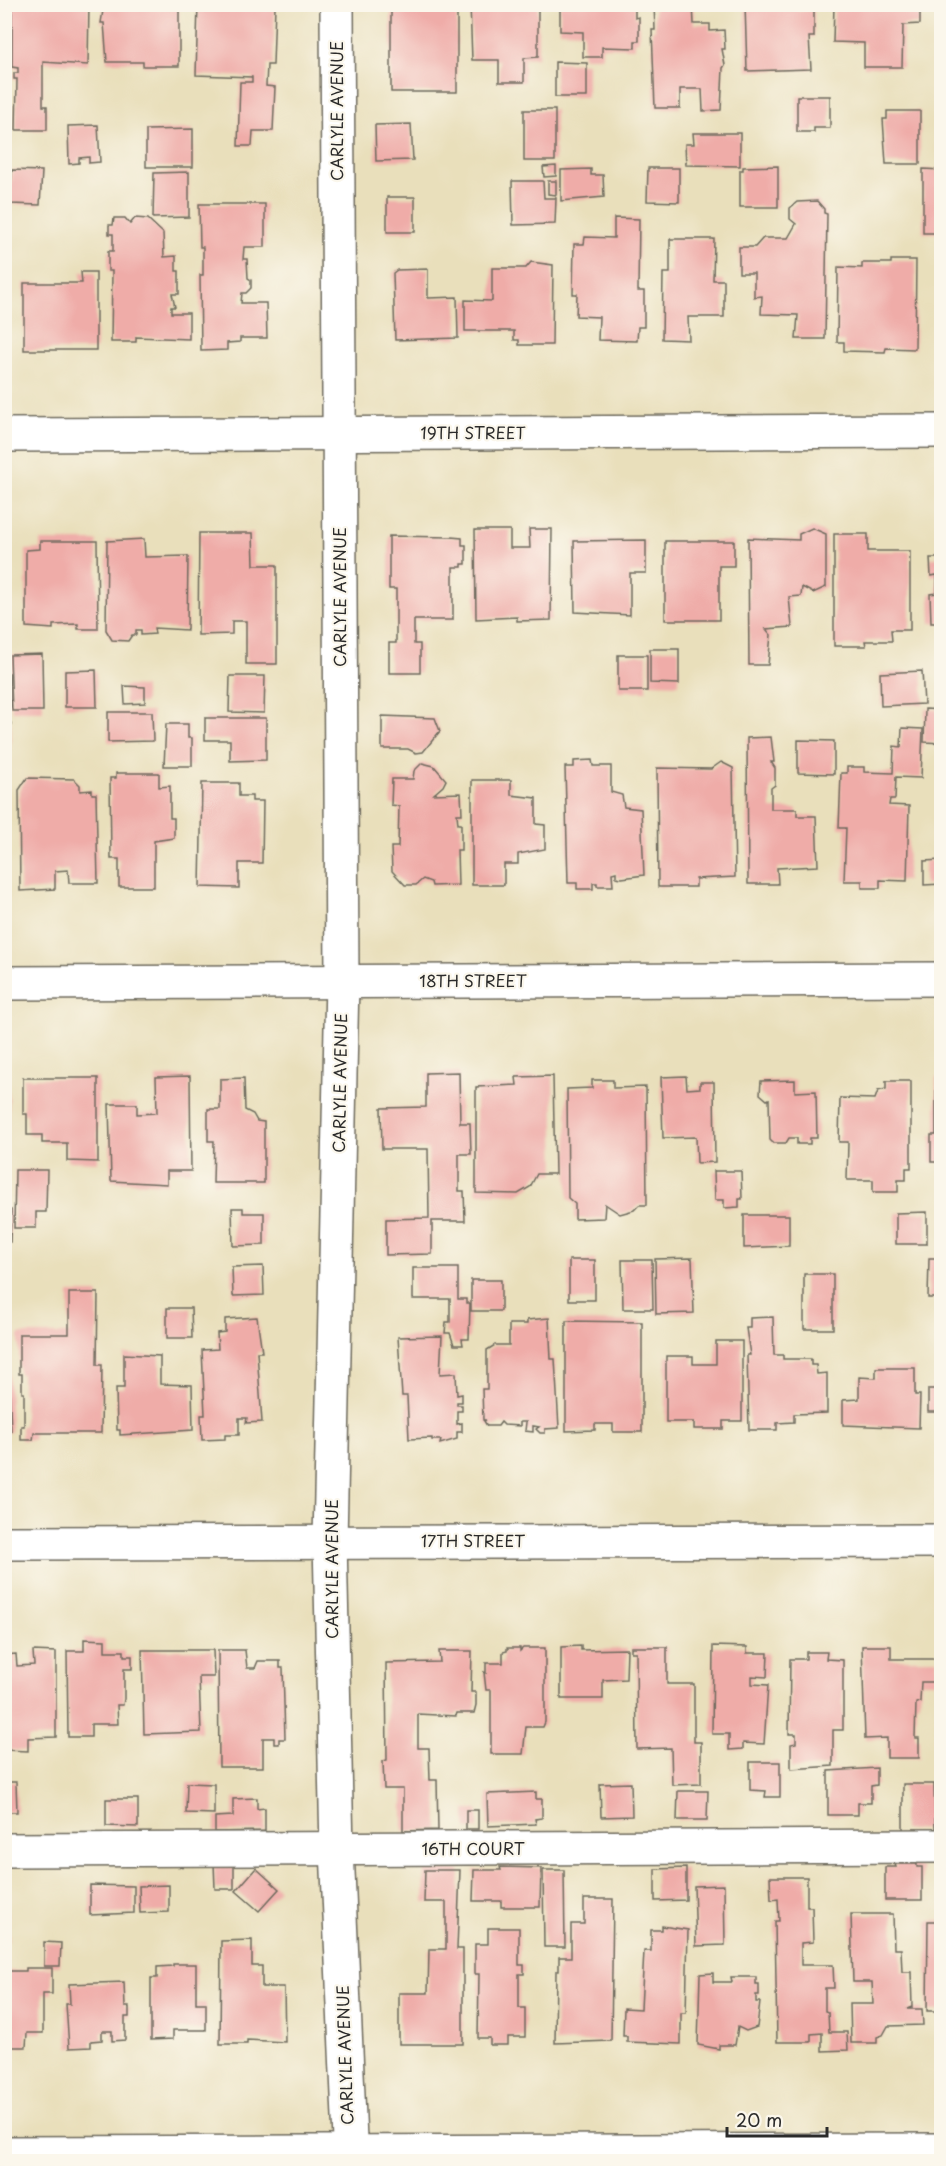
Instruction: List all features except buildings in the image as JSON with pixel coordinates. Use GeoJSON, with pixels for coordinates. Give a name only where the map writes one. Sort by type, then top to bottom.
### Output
{"type":"FeatureCollection","features":[{"type":"Feature","properties":{"kind":"street","name":"CARLYLE AVENUE"},"geometry":{"type":"LineString","coordinates":[[337,4],[342,981],[330,1541],[337,1850],[350,2156]]}},
{"type":"Feature","properties":{"kind":"street","name":"19TH STREET"},"geometry":{"type":"LineString","coordinates":[[4,435],[942,431]]}},
{"type":"Feature","properties":{"kind":"street","name":"18TH STREET"},"geometry":{"type":"LineString","coordinates":[[4,983],[942,979]]}},
{"type":"Feature","properties":{"kind":"street","name":"17TH STREET"},"geometry":{"type":"LineString","coordinates":[[4,1542],[942,1541]]}},
{"type":"Feature","properties":{"kind":"street","name":"16TH COURT"},"geometry":{"type":"LineString","coordinates":[[4,1850],[942,1846]]}},
{"type":"Feature","properties":{"kind":"street"},"geometry":{"type":"LineString","coordinates":[[4,2153],[350,2156],[942,2150]]}}]}
